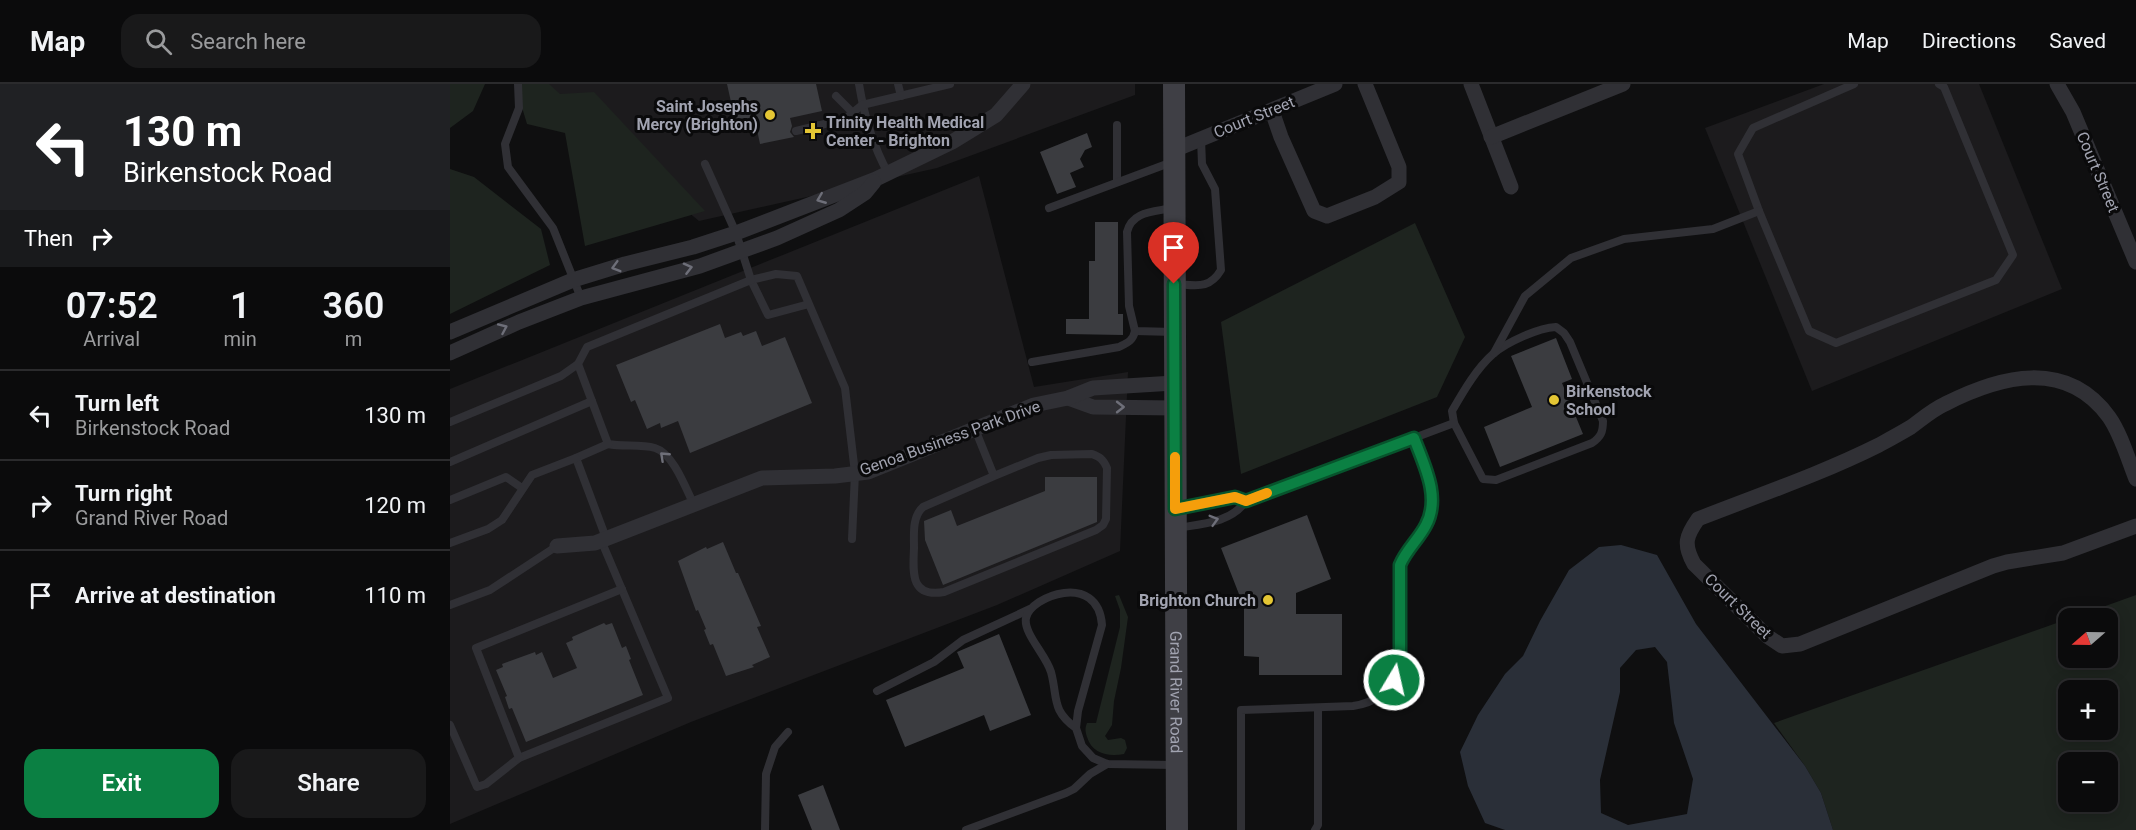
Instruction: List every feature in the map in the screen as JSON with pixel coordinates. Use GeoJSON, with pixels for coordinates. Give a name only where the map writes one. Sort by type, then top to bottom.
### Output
{"type":"FeatureCollection","features":[{"type":"Feature","properties":{"kind":"main road","name":"Grand River Road"},"geometry":{"type":"LineString","coordinates":[[1174,84],[1177,830]]}},
{"type":"Feature","properties":{"kind":"street"},"geometry":{"type":"LineString","coordinates":[[450,332],[573,280],[736,233],[882,176],[952,142],[996,115],[1023,84]]}},
{"type":"Feature","properties":{"kind":"street","name":"Court Street"},"geometry":{"type":"LineString","coordinates":[[1174,156],[1201,139],[1335,84]]}},
{"type":"Feature","properties":{"kind":"street"},"geometry":{"type":"LineString","coordinates":[[1272,111],[1314,211],[1326,216],[1375,197],[1399,182],[1399,167],[1365,84]]}},
{"type":"Feature","properties":{"kind":"street"},"geometry":{"type":"LineString","coordinates":[[1471,84],[1511,187]]}},
{"type":"Feature","properties":{"kind":"street"},"geometry":{"type":"LineString","coordinates":[[1491,136],[1623,84]]}},
{"type":"Feature","properties":{"kind":"street","name":"Court Street"},"geometry":{"type":"LineString","coordinates":[[2057,84],[2073,112],[2136,262]]}},
{"type":"Feature","properties":{"kind":"street"},"geometry":{"type":"LineString","coordinates":[[450,353],[519,322],[581,298],[700,266],[742,251],[839,210],[865,193],[882,176]]}},
{"type":"Feature","properties":{"kind":"street","name":"Court Street"},"geometry":{"type":"LineString","coordinates":[[2136,479],[2110,418],[2096,402],[2070,385],[2039,376],[2018,377],[1945,404],[1913,426],[1877,446],[1799,480],[1698,519],[1688,534],[1687,552],[1694,564],[1767,636],[1782,646],[1800,644],[2007,562],[2063,553],[2136,526]]}},
{"type":"Feature","properties":{"kind":"street","name":"Genoa Business Park Drive"},"geometry":{"type":"LineString","coordinates":[[557,546],[595,543],[762,478],[868,472],[1034,405],[1068,398],[1093,388],[1174,383]]}},
{"type":"Feature","properties":{"kind":"street","name":"Genoa Business Park Drive"},"geometry":{"type":"LineString","coordinates":[[1068,398],[1093,407],[1175,408]]}},
{"type":"Feature","properties":{"kind":"lane"},"geometry":{"type":"LineString","coordinates":[[518,84],[519,108],[506,144],[508,167],[553,228],[581,298]]}},
{"type":"Feature","properties":{"kind":"lane"},"geometry":{"type":"LineString","coordinates":[[859,84],[862,105],[882,176]]}},
{"type":"Feature","properties":{"kind":"lane"},"geometry":{"type":"LineString","coordinates":[[898,84],[900,96]]}},
{"type":"Feature","properties":{"kind":"lane"},"geometry":{"type":"LineString","coordinates":[[796,131],[845,119],[862,105],[950,84]]}},
{"type":"Feature","properties":{"kind":"lane"},"geometry":{"type":"LineString","coordinates":[[1854,84],[1753,128],[1738,154],[1809,331],[1836,344],[1996,280],[2013,255],[1944,87],[1939,84]]}},
{"type":"Feature","properties":{"kind":"lane"},"geometry":{"type":"LineString","coordinates":[[836,96],[853,113]]}},
{"type":"Feature","properties":{"kind":"lane"},"geometry":{"type":"LineString","coordinates":[[1117,125],[1117,181]]}},
{"type":"Feature","properties":{"kind":"lane"},"geometry":{"type":"LineString","coordinates":[[1174,284],[1203,285],[1215,280],[1221,270],[1215,189],[1202,164],[1201,139]]}},
{"type":"Feature","properties":{"kind":"lane"},"geometry":{"type":"LineString","coordinates":[[1049,208],[1174,156]]}},
{"type":"Feature","properties":{"kind":"lane"},"geometry":{"type":"LineString","coordinates":[[705,164],[736,233],[751,280],[768,315],[809,304]]}},
{"type":"Feature","properties":{"kind":"lane"},"geometry":{"type":"LineString","coordinates":[[1032,362],[1119,347],[1129,343],[1135,331],[1129,306],[1126,232],[1129,224],[1142,214],[1174,208]]}},
{"type":"Feature","properties":{"kind":"lane"},"geometry":{"type":"LineString","coordinates":[[1493,354],[1519,339],[1546,328],[1556,327],[1570,342],[1603,421],[1603,431],[1600,438],[1507,476],[1489,481],[1483,479],[1480,474],[1454,423],[1452,411],[1493,354],[1525,296],[1571,258],[1624,239],[1713,229],[1759,211]]}},
{"type":"Feature","properties":{"kind":"lane"},"geometry":{"type":"LineString","coordinates":[[450,422],[561,376],[578,364],[587,347],[751,280],[776,274],[797,276],[844,388],[855,473],[852,539]]}},
{"type":"Feature","properties":{"kind":"lane"},"geometry":{"type":"LineString","coordinates":[[1135,331],[1174,332]]}},
{"type":"Feature","properties":{"kind":"lane"},"geometry":{"type":"LineString","coordinates":[[578,364],[608,444]]}},
{"type":"Feature","properties":{"kind":"lane"},"geometry":{"type":"LineString","coordinates":[[450,462],[592,401]]}},
{"type":"Feature","properties":{"kind":"lane"},"geometry":{"type":"LineString","coordinates":[[1175,519],[1209,522],[1231,515],[1239,511],[1246,501],[1454,423]]}},
{"type":"Feature","properties":{"kind":"lane"},"geometry":{"type":"LineString","coordinates":[[975,429],[994,476]]}},
{"type":"Feature","properties":{"kind":"lane"},"geometry":{"type":"LineString","coordinates":[[1242,830],[1241,710],[1369,704],[1382,696],[1394,680],[1400,662],[1400,565],[1403,556],[1423,530],[1431,513],[1432,497],[1429,481],[1414,438]]}},
{"type":"Feature","properties":{"kind":"lane"},"geometry":{"type":"LineString","coordinates":[[450,543],[488,529],[502,520],[532,475],[608,444],[656,448],[665,453],[678,472],[694,505]]}},
{"type":"Feature","properties":{"kind":"lane"},"geometry":{"type":"LineString","coordinates":[[1092,454],[1098,456],[1104,460],[1107,468],[1106,519],[1103,525],[1096,530],[944,592],[934,594],[924,591],[916,583],[913,574],[917,512],[922,507],[994,476],[1051,455],[1092,454]]}},
{"type":"Feature","properties":{"kind":"lane"},"geometry":{"type":"LineString","coordinates":[[450,725],[452,738],[477,788],[486,784],[519,758],[668,698],[622,589],[576,458]]}},
{"type":"Feature","properties":{"kind":"lane"},"geometry":{"type":"LineString","coordinates":[[450,500],[506,477],[522,488]]}},
{"type":"Feature","properties":{"kind":"lane"},"geometry":{"type":"LineString","coordinates":[[1175,519],[1235,497],[1246,501]]}},
{"type":"Feature","properties":{"kind":"lane"},"geometry":{"type":"LineString","coordinates":[[450,605],[490,590],[557,546]]}},
{"type":"Feature","properties":{"kind":"lane"},"geometry":{"type":"LineString","coordinates":[[519,758],[476,648],[622,589]]}},
{"type":"Feature","properties":{"kind":"lane"},"geometry":{"type":"LineString","coordinates":[[877,691],[934,662],[963,640],[1052,597],[1072,592],[1084,594],[1094,601],[1101,613],[1102,626],[1078,711],[1077,728],[1082,746],[1093,758],[1107,764],[1176,765]]}},
{"type":"Feature","properties":{"kind":"lane"},"geometry":{"type":"LineString","coordinates":[[1030,609],[1025,619],[1027,630],[1044,653],[1051,671],[1055,703],[1067,722],[1077,728]]}},
{"type":"Feature","properties":{"kind":"lane"},"geometry":{"type":"LineString","coordinates":[[1315,830],[1318,825],[1318,708]]}},
{"type":"Feature","properties":{"kind":"lane"},"geometry":{"type":"LineString","coordinates":[[765,830],[766,774],[775,747],[788,732]]}},
{"type":"Feature","properties":{"kind":"lane"},"geometry":{"type":"LineString","coordinates":[[966,830],[1066,793],[1107,764]]}},
{"type":"Feature","properties":{"kind":"shaded area"},"geometry":{"type":"Polygon","coordinates":[[[450,84],[485,84],[473,111],[450,128],[450,84]]]}},
{"type":"Feature","properties":{"kind":"shaded area"},"geometry":{"type":"Polygon","coordinates":[[[515,84],[549,84],[560,94],[594,92],[705,211],[585,246],[565,133],[527,124],[515,84]]]}},
{"type":"Feature","properties":{"kind":"shaded area","name":"Trinity Health Medical Center - Brighton"},"geometry":{"type":"Polygon","coordinates":[[[533,84],[1135,84],[1135,95],[937,168],[699,221],[533,84]]]}},
{"type":"Feature","properties":{"kind":"shaded area"},"geometry":{"type":"Polygon","coordinates":[[[1824,84],[1979,84],[2062,289],[1812,391],[1705,128],[1824,84]]]}},
{"type":"Feature","properties":{"kind":"shaded area"},"geometry":{"type":"Polygon","coordinates":[[[450,169],[474,177],[541,229],[550,265],[450,314],[450,169]]]}},
{"type":"Feature","properties":{"kind":"shaded area"},"geometry":{"type":"Polygon","coordinates":[[[979,176],[1034,387],[1128,372],[1120,551],[997,605],[691,722],[450,824],[450,389],[979,176]]]}},
{"type":"Feature","properties":{"kind":"shaded area"},"geometry":{"type":"Polygon","coordinates":[[[1415,223],[1465,337],[1437,397],[1241,474],[1221,322],[1415,223]]]}},
{"type":"Feature","properties":{"kind":"shaded area"},"geometry":{"type":"Polygon","coordinates":[[[1621,545],[1657,555],[1696,624],[1805,766],[1821,793],[1833,830],[1505,830],[1485,823],[1468,786],[1460,752],[1478,715],[1505,674],[1523,656],[1569,570],[1599,547],[1621,545]],[[1655,647],[1636,650],[1620,668],[1620,692],[1600,780],[1601,813],[1628,825],[1687,814],[1693,779],[1674,723],[1667,662],[1655,647]]]}},
{"type":"Feature","properties":{"kind":"shaded area"},"geometry":{"type":"Polygon","coordinates":[[[1119,595],[1128,617],[1112,725],[1105,736],[1108,740],[1121,738],[1125,740],[1127,748],[1124,754],[1113,755],[1097,751],[1089,743],[1086,730],[1087,723],[1096,723],[1120,627],[1120,610],[1115,596],[1119,595]]]}},
{"type":"Feature","properties":{"kind":"shaded area"},"geometry":{"type":"Polygon","coordinates":[[[2136,595],[2136,830],[1833,830],[1821,793],[1774,723],[2058,623],[2058,668],[2118,668],[2118,608],[2100,608],[2136,595]]]}},
{"type":"Feature","properties":{"kind":"building","name":"Saint Josephs Mercy (Brighton)"},"geometry":{"type":"Polygon","coordinates":[[[727,84],[816,84],[822,111],[790,118],[792,126],[790,132],[794,137],[760,144],[756,125],[737,129],[727,84]]]}},
{"type":"Feature","properties":{"kind":"building"},"geometry":{"type":"Polygon","coordinates":[[[1087,133],[1092,147],[1085,150],[1080,159],[1084,167],[1070,173],[1076,187],[1057,194],[1040,152],[1087,133]]]}},
{"type":"Feature","properties":{"kind":"building"},"geometry":{"type":"Polygon","coordinates":[[[1095,222],[1118,222],[1118,314],[1123,314],[1123,335],[1066,334],[1066,319],[1089,319],[1089,261],[1095,261],[1095,222]]]}},
{"type":"Feature","properties":{"kind":"building"},"geometry":{"type":"Polygon","coordinates":[[[720,324],[725,338],[741,332],[743,336],[756,331],[762,346],[785,337],[812,403],[690,453],[678,421],[661,428],[660,423],[647,429],[635,400],[631,402],[616,365],[720,324]]]}},
{"type":"Feature","properties":{"kind":"building","name":"Birkenstock School"},"geometry":{"type":"Polygon","coordinates":[[[1556,338],[1572,379],[1562,383],[1583,434],[1500,467],[1484,427],[1532,407],[1511,356],[1556,338]]]}},
{"type":"Feature","properties":{"kind":"building"},"geometry":{"type":"Polygon","coordinates":[[[1045,477],[1097,477],[1097,522],[943,585],[925,540],[924,521],[951,510],[957,526],[1045,491],[1045,477]]]}},
{"type":"Feature","properties":{"kind":"building","name":"Brighton Church"},"geometry":{"type":"Polygon","coordinates":[[[1307,515],[1331,579],[1296,593],[1296,614],[1342,614],[1342,675],[1259,675],[1259,657],[1244,656],[1244,607],[1221,548],[1307,515]]]}},
{"type":"Feature","properties":{"kind":"building"},"geometry":{"type":"Polygon","coordinates":[[[723,542],[761,626],[757,627],[770,657],[752,665],[754,667],[726,676],[713,644],[710,645],[704,630],[706,629],[698,610],[696,611],[678,561],[706,547],[707,549],[723,542]]]}},
{"type":"Feature","properties":{"kind":"building"},"geometry":{"type":"Polygon","coordinates":[[[604,623],[606,625],[612,623],[622,648],[626,646],[643,695],[526,742],[512,708],[509,709],[505,697],[507,696],[496,670],[503,667],[502,664],[535,652],[536,655],[542,652],[553,678],[577,668],[566,643],[573,640],[572,637],[604,623]]]}},
{"type":"Feature","properties":{"kind":"building"},"geometry":{"type":"Polygon","coordinates":[[[999,634],[1031,715],[990,731],[984,715],[905,747],[886,700],[964,668],[957,652],[999,634]]]}},
{"type":"Feature","properties":{"kind":"building"},"geometry":{"type":"Polygon","coordinates":[[[823,785],[840,830],[812,830],[798,795],[823,785]]]}},
{"type":"Feature","properties":{"kind":"slow traffic"},"geometry":{"type":"LineString","coordinates":[[1175,457],[1175,509],[1235,497],[1246,501],[1267,493]]}},
{"type":"Feature","properties":{"kind":"place","name":"Saint Josephs Mercy (Brighton)"},"geometry":{"type":"Point","coordinates":[770,115]}},
{"type":"Feature","properties":{"kind":"place","name":"Trinity Health Medical Center - Brighton"},"geometry":{"type":"Point","coordinates":[813,131]}},
{"type":"Feature","properties":{"kind":"place","name":"Birkenstock School"},"geometry":{"type":"Point","coordinates":[1554,400]}},
{"type":"Feature","properties":{"kind":"place","name":"Brighton Church"},"geometry":{"type":"Point","coordinates":[1268,600]}},
{"type":"Feature","properties":{"kind":"route"},"geometry":{"type":"LineString","coordinates":[[1174,284],[1175,509],[1235,497],[1246,501],[1414,438],[1429,481],[1432,497],[1431,513],[1420,536],[1403,556],[1398,573],[1400,662],[1394,680]]}}]}
